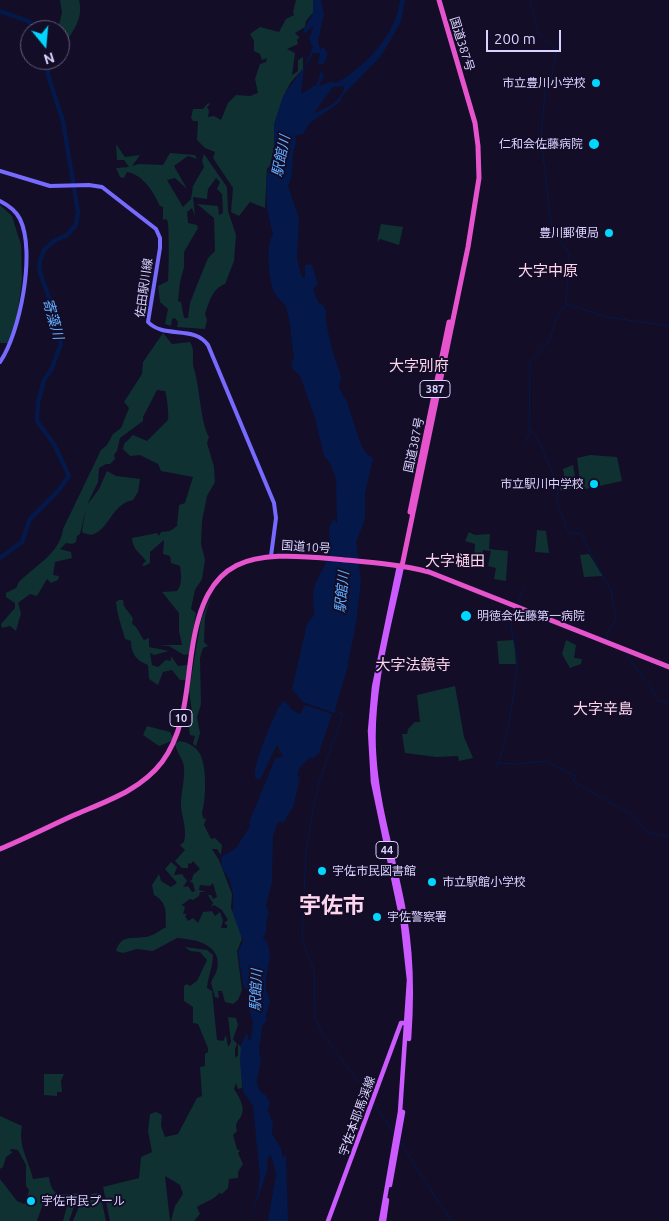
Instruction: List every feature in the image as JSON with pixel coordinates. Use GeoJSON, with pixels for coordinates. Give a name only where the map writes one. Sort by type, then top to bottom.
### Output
{"type":"FeatureCollection","features":[{"type":"Feature","properties":{"kind":"highway","name":"国道387号"},"geometry":{"type":"LineString","coordinates":[[401,566],[474,212],[479,178],[477,138],[438,0]]}},
{"type":"Feature","properties":{"kind":"highway","name":"国道10号"},"geometry":{"type":"LineString","coordinates":[[0,849],[128,791],[157,768],[170,750],[180,724],[195,627],[204,600],[216,582],[233,568],[250,560],[271,556],[300,556],[401,566],[444,576],[669,667]]}},
{"type":"Feature","properties":{"kind":"main road","name":"佐田駅川線"},"geometry":{"type":"LineString","coordinates":[[0,171],[39,185],[82,185],[105,188],[151,224],[157,231],[160,248],[148,322],[163,330],[196,335],[208,345],[274,500],[276,521],[271,556]]}},
{"type":"Feature","properties":{"kind":"main road"},"geometry":{"type":"LineString","coordinates":[[0,201],[12,209],[20,220],[26,256],[15,332],[0,362]]}},
{"type":"Feature","properties":{"kind":"main road","name":"44"},"geometry":{"type":"LineString","coordinates":[[382,1221],[402,1118],[412,975],[410,946],[378,792],[373,737],[378,684],[401,566]]}},
{"type":"Feature","properties":{"kind":"main road","name":"宇佐本耶馬渓線"},"geometry":{"type":"LineString","coordinates":[[328,1221],[401,1022],[409,1023]]}},
{"type":"Feature","properties":{"kind":"main road","name":"44"},"geometry":{"type":"LineString","coordinates":[[382,1221],[396,1137],[409,1023]]}},
{"type":"Feature","properties":{"kind":"green space"},"geometry":{"type":"Polygon","coordinates":[[[60,0],[79,0],[80,13],[70,36],[70,20],[60,20],[62,12],[60,0]]]}},
{"type":"Feature","properties":{"kind":"green space"},"geometry":{"type":"Polygon","coordinates":[[[296,0],[313,0],[315,10],[306,21],[305,27],[295,33],[300,38],[297,39],[298,44],[287,49],[295,53],[292,75],[298,71],[298,60],[303,57],[303,69],[291,82],[285,93],[270,167],[267,168],[265,208],[250,202],[239,216],[231,212],[233,188],[213,158],[215,152],[205,148],[197,140],[198,121],[193,121],[191,118],[193,109],[203,109],[208,103],[210,104],[207,107],[209,111],[208,117],[214,116],[221,120],[228,103],[236,95],[250,96],[258,93],[255,79],[260,64],[266,62],[267,58],[262,60],[260,54],[254,51],[254,41],[250,34],[260,27],[279,32],[286,19],[294,15],[296,0]]]}},
{"type":"Feature","properties":{"kind":"green space"},"geometry":{"type":"Polygon","coordinates":[[[116,144],[125,157],[140,155],[132,166],[139,164],[163,165],[170,153],[195,155],[197,159],[188,156],[174,166],[187,189],[175,178],[167,180],[183,207],[191,199],[193,186],[204,167],[202,161],[204,154],[227,187],[228,211],[236,235],[234,261],[225,284],[217,289],[210,301],[205,314],[207,320],[205,329],[177,327],[178,322],[175,318],[172,319],[171,326],[165,324],[168,309],[160,302],[158,286],[168,281],[168,222],[166,219],[163,220],[163,207],[160,206],[151,190],[143,181],[127,172],[124,178],[120,177],[116,168],[129,167],[124,160],[117,160],[116,144]],[[216,178],[208,189],[207,199],[193,197],[195,216],[192,208],[187,212],[188,223],[197,225],[198,228],[184,252],[184,267],[178,301],[181,302],[184,318],[188,318],[190,303],[199,280],[208,258],[215,251],[214,218],[197,204],[218,206],[219,215],[223,213],[222,194],[217,189],[220,182],[216,178]]]}},
{"type":"Feature","properties":{"kind":"green space"},"geometry":{"type":"Polygon","coordinates":[[[0,205],[12,216],[21,245],[22,279],[16,326],[8,343],[0,343],[0,205]]]}},
{"type":"Feature","properties":{"kind":"green space"},"geometry":{"type":"Polygon","coordinates":[[[381,224],[403,227],[399,245],[380,239],[377,242],[381,224]]]}},
{"type":"Feature","properties":{"kind":"green space"},"geometry":{"type":"Polygon","coordinates":[[[163,333],[172,344],[190,342],[192,345],[193,365],[202,413],[209,437],[207,443],[214,467],[215,482],[207,496],[202,521],[201,544],[205,560],[202,579],[195,590],[191,609],[196,613],[189,654],[184,655],[169,646],[158,645],[182,645],[179,631],[179,613],[162,592],[177,591],[181,582],[180,566],[171,563],[170,556],[163,554],[164,540],[150,552],[150,563],[142,565],[146,561],[135,549],[132,538],[157,533],[159,536],[161,532],[170,531],[177,526],[179,505],[185,503],[193,477],[161,471],[158,464],[140,455],[130,456],[123,449],[124,444],[133,435],[147,441],[168,420],[168,405],[165,391],[157,390],[143,417],[143,421],[120,438],[114,455],[115,459],[110,464],[99,468],[98,482],[87,505],[99,489],[107,471],[116,476],[140,479],[138,492],[133,500],[120,506],[102,528],[91,535],[83,533],[82,530],[86,509],[80,534],[77,536],[76,542],[72,544],[66,543],[60,549],[71,552],[72,558],[55,562],[53,575],[59,576],[58,580],[51,583],[47,579],[37,596],[30,594],[18,603],[21,613],[16,631],[10,626],[2,628],[1,624],[15,608],[15,603],[6,597],[6,593],[16,588],[19,582],[46,559],[57,546],[63,529],[101,450],[107,445],[113,434],[121,428],[129,408],[124,402],[142,374],[143,362],[163,333]]]}},
{"type":"Feature","properties":{"kind":"green space"},"geometry":{"type":"Polygon","coordinates":[[[590,455],[617,457],[622,481],[581,490],[577,458],[590,455]]]}},
{"type":"Feature","properties":{"kind":"green space"},"geometry":{"type":"Polygon","coordinates":[[[573,465],[577,487],[561,491],[558,484],[565,480],[563,469],[573,465]]]}},
{"type":"Feature","properties":{"kind":"green space"},"geometry":{"type":"Polygon","coordinates":[[[537,530],[546,531],[549,553],[535,552],[537,530]]]}},
{"type":"Feature","properties":{"kind":"green space"},"geometry":{"type":"Polygon","coordinates":[[[469,532],[475,535],[490,534],[489,549],[508,551],[506,581],[494,579],[496,568],[488,566],[491,551],[483,550],[482,558],[474,557],[475,544],[465,541],[469,532]]]}},
{"type":"Feature","properties":{"kind":"green space"},"geometry":{"type":"Polygon","coordinates":[[[589,554],[603,576],[584,577],[580,555],[589,554]]]}},
{"type":"Feature","properties":{"kind":"green space"},"geometry":{"type":"Polygon","coordinates":[[[211,596],[205,616],[204,642],[208,646],[203,648],[200,658],[201,704],[197,717],[200,733],[196,746],[193,744],[195,736],[190,735],[188,722],[192,711],[189,691],[201,620],[211,596]]]}},
{"type":"Feature","properties":{"kind":"green space"},"geometry":{"type":"Polygon","coordinates":[[[123,600],[124,606],[133,618],[132,624],[138,629],[144,640],[149,638],[149,647],[169,651],[154,655],[150,653],[152,665],[158,667],[166,660],[171,661],[171,656],[178,666],[188,665],[186,680],[180,680],[172,670],[163,672],[158,685],[149,679],[148,665],[135,656],[131,641],[125,639],[118,616],[116,602],[123,600]]]}},
{"type":"Feature","properties":{"kind":"green space"},"geometry":{"type":"Polygon","coordinates":[[[514,640],[516,664],[499,664],[497,641],[514,640]]]}},
{"type":"Feature","properties":{"kind":"green space"},"geometry":{"type":"Polygon","coordinates":[[[566,640],[576,645],[574,658],[582,659],[581,664],[570,668],[562,654],[566,640]]]}},
{"type":"Feature","properties":{"kind":"green space"},"geometry":{"type":"Polygon","coordinates":[[[455,686],[464,737],[473,758],[459,761],[458,756],[436,757],[405,753],[402,734],[407,734],[408,729],[415,722],[420,722],[417,695],[455,686]]]}},
{"type":"Feature","properties":{"kind":"green space"},"geometry":{"type":"Polygon","coordinates":[[[147,726],[170,732],[173,737],[172,741],[159,746],[143,735],[147,726]]]}},
{"type":"Feature","properties":{"kind":"green space"},"geometry":{"type":"Polygon","coordinates":[[[179,741],[188,743],[200,754],[205,775],[202,813],[203,818],[206,819],[204,825],[211,839],[215,838],[222,845],[221,855],[217,849],[212,849],[219,860],[232,894],[231,908],[242,939],[237,951],[242,990],[238,1000],[233,1004],[225,1002],[222,991],[218,991],[219,998],[215,997],[211,983],[217,970],[218,961],[212,949],[200,942],[177,938],[153,951],[137,949],[123,953],[116,951],[123,940],[147,937],[166,927],[164,905],[154,895],[152,885],[159,874],[161,881],[171,887],[177,883],[165,869],[171,862],[177,867],[174,875],[182,874],[187,881],[183,887],[188,886],[192,892],[195,891],[193,883],[189,881],[192,880],[193,875],[200,869],[193,861],[191,864],[188,863],[188,868],[182,868],[175,861],[185,850],[180,845],[184,842],[185,831],[181,806],[184,767],[175,744],[179,741]],[[213,883],[210,886],[200,885],[199,890],[206,892],[200,892],[199,896],[193,900],[190,899],[180,906],[185,907],[183,914],[187,914],[185,916],[188,921],[193,918],[198,923],[203,912],[212,911],[215,916],[220,912],[223,921],[221,928],[227,928],[227,925],[224,923],[228,920],[222,910],[214,905],[211,907],[213,903],[208,895],[211,895],[213,899],[217,897],[213,883]]]}},
{"type":"Feature","properties":{"kind":"green space"},"geometry":{"type":"Polygon","coordinates":[[[185,947],[207,950],[213,955],[207,988],[212,991],[217,1040],[223,1041],[226,1035],[228,1047],[231,1042],[228,1017],[236,1018],[238,1025],[233,1039],[237,1044],[235,1058],[238,1055],[238,1044],[241,1047],[242,1088],[238,1089],[236,1083],[234,1089],[241,1101],[243,1111],[237,1123],[237,1131],[233,1135],[243,1164],[238,1172],[238,1178],[229,1179],[228,1188],[222,1194],[219,1193],[197,1207],[200,1214],[194,1221],[171,1221],[175,1206],[183,1194],[180,1185],[165,1176],[170,1221],[110,1221],[103,1187],[139,1178],[141,1157],[152,1152],[148,1131],[150,1114],[156,1112],[162,1115],[161,1126],[165,1137],[178,1134],[197,1098],[202,1096],[200,1067],[205,1066],[205,1054],[208,1052],[208,1048],[198,1024],[193,1023],[193,1007],[184,1001],[184,986],[187,984],[190,986],[197,981],[207,960],[200,952],[190,951],[185,947]]]}},
{"type":"Feature","properties":{"kind":"green space"},"geometry":{"type":"Polygon","coordinates":[[[44,1074],[64,1074],[61,1081],[62,1092],[57,1092],[57,1096],[44,1095],[44,1074]]]}},
{"type":"Feature","properties":{"kind":"green space"},"geometry":{"type":"Polygon","coordinates":[[[0,1116],[22,1126],[22,1146],[33,1179],[49,1177],[52,1189],[58,1194],[79,1193],[69,1221],[63,1221],[68,1202],[46,1195],[37,1221],[0,1221],[0,1179],[17,1201],[24,1204],[29,1190],[26,1186],[26,1165],[18,1150],[11,1149],[10,1151],[13,1152],[6,1157],[3,1167],[0,1169],[0,1116]]]}},
{"type":"Feature","properties":{"kind":"green space"},"geometry":{"type":"Polygon","coordinates":[[[100,1193],[106,1221],[73,1221],[82,1201],[89,1195],[100,1193]]]}},
{"type":"Feature","properties":{"kind":"water","name":"駅館川"},"geometry":{"type":"Polygon","coordinates":[[[313,0],[321,0],[324,14],[318,41],[320,49],[324,47],[328,54],[324,64],[318,64],[320,53],[313,53],[304,68],[301,94],[317,84],[321,70],[324,75],[319,86],[333,81],[334,83],[338,82],[369,58],[393,25],[400,0],[405,0],[401,22],[381,56],[342,96],[340,102],[310,123],[303,134],[295,136],[296,142],[292,171],[288,186],[299,218],[297,259],[302,277],[305,278],[305,266],[307,264],[312,265],[318,284],[313,289],[318,302],[323,305],[326,311],[326,323],[341,376],[339,388],[347,402],[361,445],[367,454],[373,458],[365,494],[365,519],[356,542],[361,581],[356,623],[347,669],[334,713],[303,702],[292,689],[307,624],[314,615],[313,593],[315,584],[330,555],[329,527],[334,519],[337,523],[336,479],[330,463],[324,456],[315,418],[300,376],[292,368],[294,356],[287,310],[275,294],[272,286],[268,254],[273,235],[267,209],[266,179],[274,149],[274,124],[283,96],[303,69],[313,47],[309,39],[314,25],[304,34],[303,31],[313,13],[313,0]],[[344,86],[333,87],[314,113],[337,100],[344,86]]]}},
{"type":"Feature","properties":{"kind":"water","name":"駅館川"},"geometry":{"type":"Polygon","coordinates":[[[285,701],[291,709],[300,714],[305,705],[332,714],[319,753],[313,759],[311,757],[306,761],[299,770],[297,776],[300,777],[293,807],[283,823],[280,821],[277,824],[273,836],[272,882],[266,906],[269,913],[266,932],[263,938],[268,943],[270,956],[266,990],[270,1002],[266,1015],[267,1020],[262,1026],[259,1049],[261,1063],[257,1083],[260,1090],[270,1101],[268,1111],[273,1123],[272,1134],[281,1148],[283,1158],[286,1154],[288,1221],[268,1221],[276,1174],[271,1155],[268,1158],[267,1171],[250,1221],[258,1192],[260,1176],[253,1106],[243,1092],[240,1062],[241,1045],[247,1032],[249,1041],[251,1040],[253,1021],[249,1010],[250,998],[243,984],[238,952],[243,941],[233,914],[233,893],[229,879],[222,868],[221,857],[236,848],[250,826],[250,820],[275,759],[283,756],[277,745],[260,780],[255,778],[255,771],[263,744],[278,709],[285,701]]]}},
{"type":"Feature","properties":{"kind":"waterway"},"geometry":{"type":"LineString","coordinates":[[525,441],[529,434],[530,363],[549,341],[556,320],[566,303],[569,255],[567,249],[557,238],[551,224],[541,138],[545,91],[553,72],[556,49],[538,32],[530,0]]}},
{"type":"Feature","properties":{"kind":"waterway","name":"寄藻川"},"geometry":{"type":"LineString","coordinates":[[0,11],[25,20]]}},
{"type":"Feature","properties":{"kind":"waterway","name":"寄藻川"},"geometry":{"type":"LineString","coordinates":[[0,558],[22,542],[30,519],[58,491],[69,476],[54,444],[37,421],[38,403],[44,380],[51,370],[61,344],[53,308],[40,273],[39,264],[44,250],[54,241],[67,235],[76,225],[78,212],[63,121],[48,70]]}},
{"type":"Feature","properties":{"kind":"waterway"},"geometry":{"type":"LineString","coordinates":[[566,304],[607,317],[669,326]]}},
{"type":"Feature","properties":{"kind":"waterway"},"geometry":{"type":"LineString","coordinates":[[529,427],[539,441],[558,486],[557,501],[567,530],[572,534],[581,533],[611,590],[616,620],[608,632],[607,639],[610,641]]}},
{"type":"Feature","properties":{"kind":"waterway"},"geometry":{"type":"LineString","coordinates":[[517,605],[524,587]]}},
{"type":"Feature","properties":{"kind":"waterway"},"geometry":{"type":"LineString","coordinates":[[496,770],[507,731],[516,677],[517,657],[511,622],[515,608]]}},
{"type":"Feature","properties":{"kind":"waterway"},"geometry":{"type":"LineString","coordinates":[[623,651],[650,686],[658,701],[669,703]]}},
{"type":"Feature","properties":{"kind":"waterway"},"geometry":{"type":"LineString","coordinates":[[336,711],[343,714],[319,782],[306,853],[302,940],[314,970],[315,1017],[321,1031],[372,1100]]}},
{"type":"Feature","properties":{"kind":"waterway"},"geometry":{"type":"LineString","coordinates":[[498,763],[516,764],[545,761],[576,776],[573,781],[632,815],[649,833],[669,836]]}},
{"type":"Feature","properties":{"kind":"waterway"},"geometry":{"type":"LineString","coordinates":[[374,1103],[394,1134]]}},
{"type":"Feature","properties":{"kind":"waterway"},"geometry":{"type":"LineString","coordinates":[[399,1141],[451,1221]]}},
{"type":"Feature","properties":{"kind":"place","name":"市立豊川小学校"},"geometry":{"type":"Point","coordinates":[596,83]}},
{"type":"Feature","properties":{"kind":"place","name":"仁和会佐藤病院"},"geometry":{"type":"Point","coordinates":[594,144]}},
{"type":"Feature","properties":{"kind":"place","name":"豊川郵便局"},"geometry":{"type":"Point","coordinates":[609,233]}},
{"type":"Feature","properties":{"kind":"place","name":"市立駅川中学校"},"geometry":{"type":"Point","coordinates":[594,484]}},
{"type":"Feature","properties":{"kind":"place","name":"明徳会佐藤第一病院"},"geometry":{"type":"Point","coordinates":[466,616]}},
{"type":"Feature","properties":{"kind":"place","name":"宇佐市民図書館"},"geometry":{"type":"Point","coordinates":[322,871]}},
{"type":"Feature","properties":{"kind":"place","name":"市立駅館小学校"},"geometry":{"type":"Point","coordinates":[432,882]}},
{"type":"Feature","properties":{"kind":"place","name":"宇佐警察署"},"geometry":{"type":"Point","coordinates":[377,917]}},
{"type":"Feature","properties":{"kind":"place","name":"宇佐市民プール"},"geometry":{"type":"Point","coordinates":[31,1201]}},
{"type":"Feature","properties":{"kind":"district","name":"大字中原"},"geometry":{"type":"Point","coordinates":[548,271]}},
{"type":"Feature","properties":{"kind":"district","name":"大字別府"},"geometry":{"type":"Point","coordinates":[419,366]}},
{"type":"Feature","properties":{"kind":"district","name":"大字樋田"},"geometry":{"type":"Point","coordinates":[455,561]}},
{"type":"Feature","properties":{"kind":"district","name":"大字法鏡寺"},"geometry":{"type":"Point","coordinates":[413,665]}},
{"type":"Feature","properties":{"kind":"district","name":"大字辛島"},"geometry":{"type":"Point","coordinates":[603,709]}},
{"type":"Feature","properties":{"kind":"district","name":"宇佐市"},"geometry":{"type":"Point","coordinates":[332,906]}}]}
